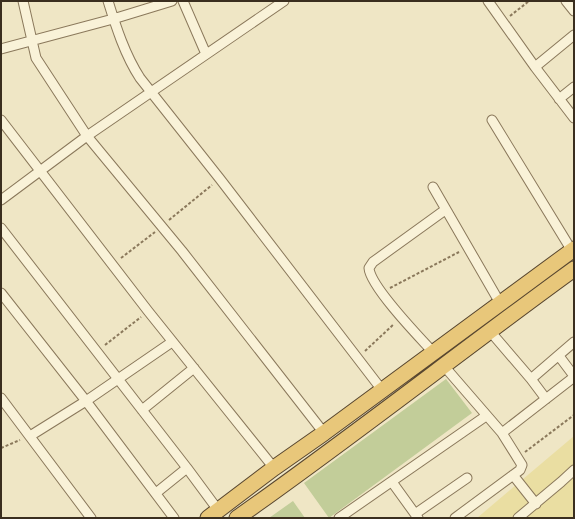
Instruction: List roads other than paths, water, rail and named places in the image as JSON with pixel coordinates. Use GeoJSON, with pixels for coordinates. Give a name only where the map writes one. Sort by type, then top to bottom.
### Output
{"type":"FeatureCollection","features":[{"type":"Feature","properties":{"kind":"highway"},"geometry":{"type":"LineString","coordinates":[[213,514],[573,250]]}},
{"type":"Feature","properties":{"kind":"highway"},"geometry":{"type":"LineString","coordinates":[[237,518],[329,452],[574,269]]}},
{"type":"Feature","properties":{"kind":"street"},"geometry":{"type":"LineString","coordinates":[[23,1],[34,53],[41,66],[88,136],[182,251],[324,434]]}},
{"type":"Feature","properties":{"kind":"street"},"geometry":{"type":"LineString","coordinates":[[108,1],[113,19],[135,71],[382,390]]}},
{"type":"Feature","properties":{"kind":"street"},"geometry":{"type":"LineString","coordinates":[[1,49],[113,19],[172,1]]}},
{"type":"Feature","properties":{"kind":"street"},"geometry":{"type":"LineString","coordinates":[[183,1],[206,54]]}},
{"type":"Feature","properties":{"kind":"street"},"geometry":{"type":"LineString","coordinates":[[1,200],[88,136],[284,1]]}},
{"type":"Feature","properties":{"kind":"street"},"geometry":{"type":"LineString","coordinates":[[488,1],[574,118]]}},
{"type":"Feature","properties":{"kind":"street"},"geometry":{"type":"LineString","coordinates":[[566,1],[574,11]]}},
{"type":"Feature","properties":{"kind":"street"},"geometry":{"type":"LineString","coordinates":[[536,68],[574,35]]}},
{"type":"Feature","properties":{"kind":"street"},"geometry":{"type":"LineString","coordinates":[[559,99],[574,87]]}},
{"type":"Feature","properties":{"kind":"street"},"geometry":{"type":"LineString","coordinates":[[1,120],[172,342],[274,468]]}},
{"type":"Feature","properties":{"kind":"street"},"geometry":{"type":"LineString","coordinates":[[492,120],[573,250]]}},
{"type":"Feature","properties":{"kind":"street"},"geometry":{"type":"LineString","coordinates":[[433,187],[500,303]]}},
{"type":"Feature","properties":{"kind":"street"},"geometry":{"type":"LineString","coordinates":[[433,352],[382,292],[370,274],[369,268],[371,264],[445,210]]}},
{"type":"Feature","properties":{"kind":"street"},"geometry":{"type":"LineString","coordinates":[[1,228],[187,468],[213,514]]}},
{"type":"Feature","properties":{"kind":"street"},"geometry":{"type":"LineString","coordinates":[[1,293],[86,401],[174,518]]}},
{"type":"Feature","properties":{"kind":"street"},"geometry":{"type":"LineString","coordinates":[[491,330],[495,337],[546,399]]}},
{"type":"Feature","properties":{"kind":"street"},"geometry":{"type":"LineString","coordinates":[[30,436],[86,401],[172,342]]}},
{"type":"Feature","properties":{"kind":"street"},"geometry":{"type":"LineString","coordinates":[[531,379],[574,342]]}},
{"type":"Feature","properties":{"kind":"street"},"geometry":{"type":"LineString","coordinates":[[502,433],[574,376],[558,356]]}},
{"type":"Feature","properties":{"kind":"street"},"geometry":{"type":"LineString","coordinates":[[444,366],[502,433],[522,465],[520,470],[455,518]]}},
{"type":"Feature","properties":{"kind":"street"},"geometry":{"type":"LineString","coordinates":[[142,410],[194,368]]}},
{"type":"Feature","properties":{"kind":"street"},"geometry":{"type":"LineString","coordinates":[[1,398],[91,518]]}},
{"type":"Feature","properties":{"kind":"street"},"geometry":{"type":"LineString","coordinates":[[339,518],[486,416]]}},
{"type":"Feature","properties":{"kind":"street"},"geometry":{"type":"LineString","coordinates":[[156,493],[187,468]]}},
{"type":"Feature","properties":{"kind":"street"},"geometry":{"type":"LineString","coordinates":[[518,518],[574,470]]}},
{"type":"Feature","properties":{"kind":"street"},"geometry":{"type":"LineString","coordinates":[[513,475],[536,504]]}},
{"type":"Feature","properties":{"kind":"street"},"geometry":{"type":"LineString","coordinates":[[392,482],[416,516],[467,478]]}}]}
